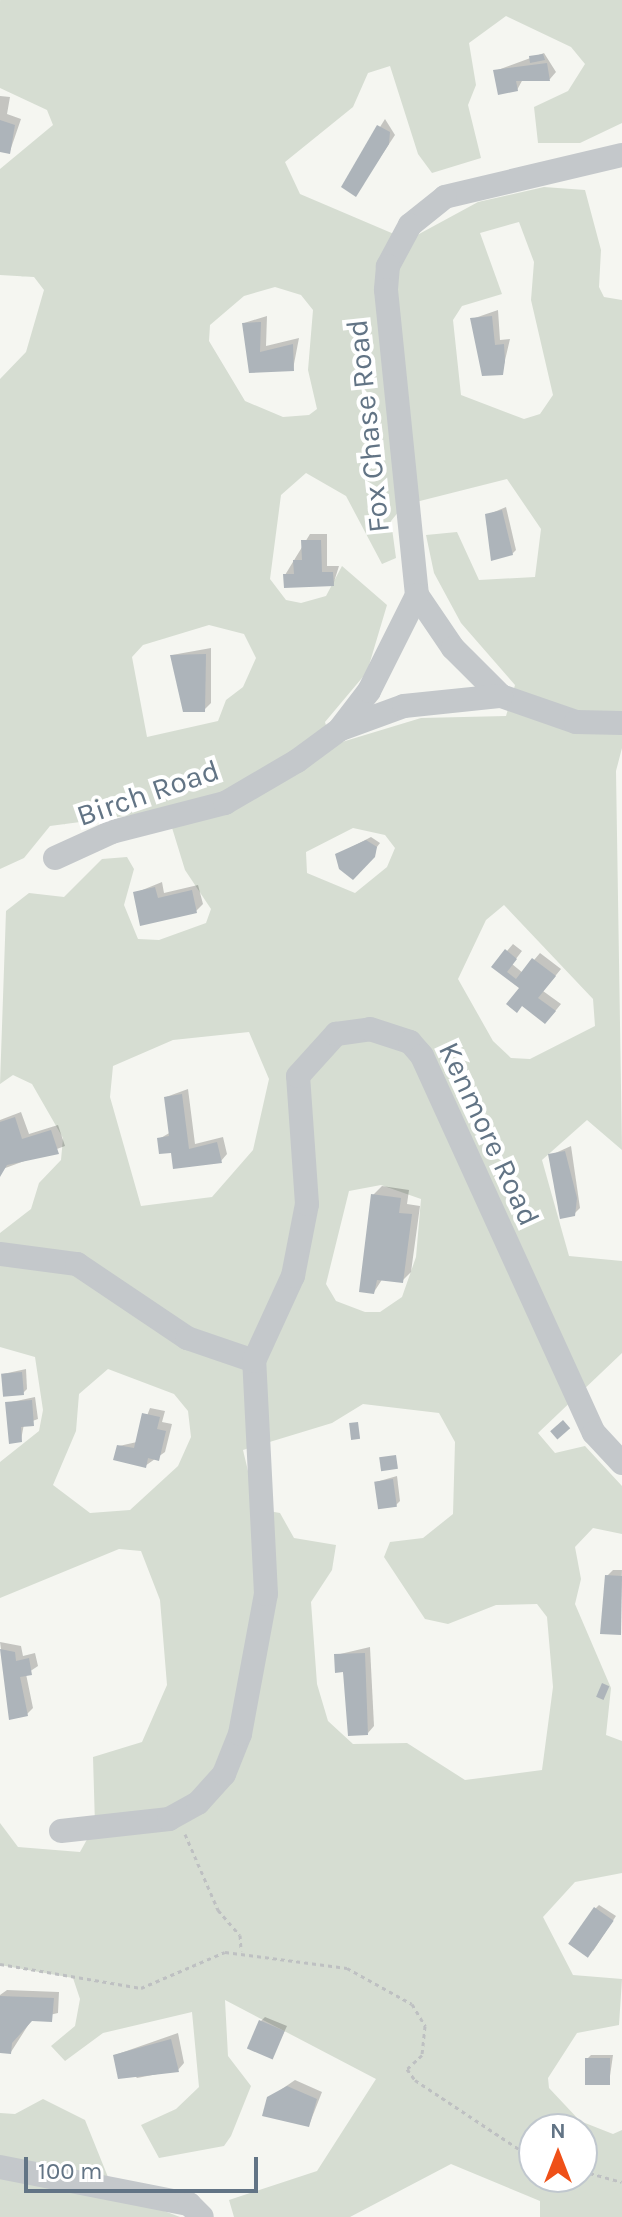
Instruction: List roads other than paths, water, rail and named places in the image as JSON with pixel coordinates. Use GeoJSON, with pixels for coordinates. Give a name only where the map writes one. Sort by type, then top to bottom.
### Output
{"type":"FeatureCollection","features":[{"type":"Feature","properties":{"kind":"street","name":"Fox Chase Road"},"geometry":{"type":"LineString","coordinates":[[622,155],[445,197],[416,218],[396,247],[386,290],[417,595],[453,648],[501,696],[576,722],[622,723]]}},
{"type":"Feature","properties":{"kind":"street","name":"Birch Road"},"geometry":{"type":"LineString","coordinates":[[339,730],[388,661],[417,595]]}},
{"type":"Feature","properties":{"kind":"street","name":"Birch Road"},"geometry":{"type":"LineString","coordinates":[[55,858],[112,832],[225,803],[339,730],[404,706],[501,696]]}},
{"type":"Feature","properties":{"kind":"street","name":"Kenmore Road"},"geometry":{"type":"LineString","coordinates":[[61,1831],[135,1827],[177,1815],[224,1774],[253,1692],[267,1541],[254,1361],[293,1276],[307,1204],[298,1076],[336,1034],[392,1035],[422,1056],[588,1421],[622,1463]]}},
{"type":"Feature","properties":{"kind":"street"},"geometry":{"type":"LineString","coordinates":[[0,1254],[77,1264],[187,1338],[254,1361]]}},
{"type":"Feature","properties":{"kind":"street"},"geometry":{"type":"LineString","coordinates":[[0,2167],[189,2204],[202,2217]]}}]}
